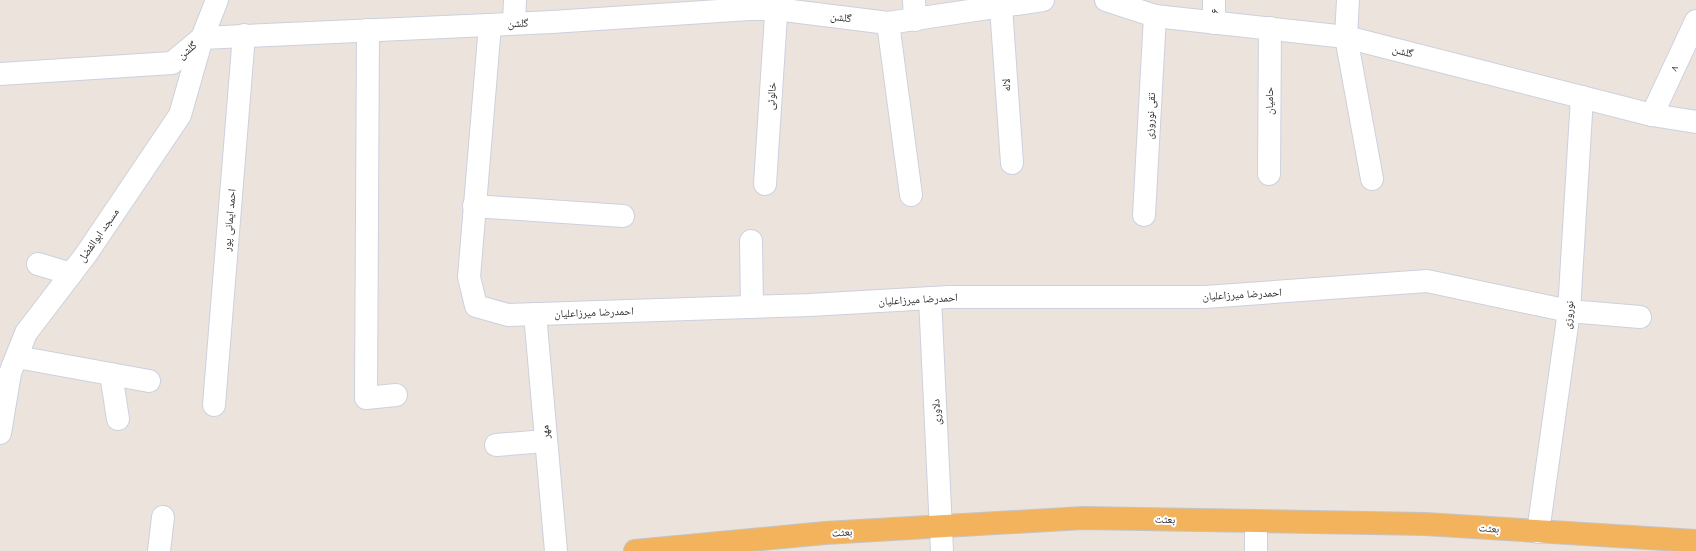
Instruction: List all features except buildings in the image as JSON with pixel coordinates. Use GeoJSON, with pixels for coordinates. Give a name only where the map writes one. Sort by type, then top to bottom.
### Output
{"type":"FeatureCollection","features":[{"type":"Feature","properties":{"kind":"main road","name":"بعثت"},"geometry":{"type":"LineString","coordinates":[[635,551],[825,533],[1083,518],[1426,524],[1683,544]]}},
{"type":"Feature","properties":{"kind":"street","name":"مسجد ابوالفضل"},"geometry":{"type":"LineString","coordinates":[[0,433],[10,373],[26,333],[71,274],[180,115],[202,38],[217,0]]}},
{"type":"Feature","properties":{"kind":"street"},"geometry":{"type":"LineString","coordinates":[[514,24],[515,0]]}},
{"type":"Feature","properties":{"kind":"street","name":"گلشن"},"geometry":{"type":"LineString","coordinates":[[0,74],[172,63],[202,38],[514,24],[647,8],[749,9],[776,5],[888,23],[915,10],[1001,7],[1042,0]]}},
{"type":"Feature","properties":{"kind":"street","name":"گلشن"},"geometry":{"type":"LineString","coordinates":[[1106,0],[1155,16],[1346,37],[1582,98],[1652,115],[1696,122]]}},
{"type":"Feature","properties":{"kind":"street","name":"۶"},"geometry":{"type":"LineString","coordinates":[[1214,0],[1214,23]]}},
{"type":"Feature","properties":{"kind":"street"},"geometry":{"type":"LineString","coordinates":[[1348,0],[1346,37],[1372,179]]}},
{"type":"Feature","properties":{"kind":"street","name":"خالوئی"},"geometry":{"type":"LineString","coordinates":[[765,184],[776,5]]}},
{"type":"Feature","properties":{"kind":"street","name":"لاله"},"geometry":{"type":"LineString","coordinates":[[1001,7],[1012,163]]}},
{"type":"Feature","properties":{"kind":"street","name":"تقی نوروزی"},"geometry":{"type":"LineString","coordinates":[[1144,215],[1155,16]]}},
{"type":"Feature","properties":{"kind":"street","name":"۸"},"geometry":{"type":"LineString","coordinates":[[1652,115],[1696,21]]}},
{"type":"Feature","properties":{"kind":"street"},"geometry":{"type":"LineString","coordinates":[[888,23],[911,195]]}},
{"type":"Feature","properties":{"kind":"street","name":"احمدرضا میرزاعلیان"},"geometry":{"type":"LineString","coordinates":[[490,25],[469,277],[476,306],[508,315],[752,307],[930,298],[1205,297],[1427,281],[1569,311],[1640,317]]}},
{"type":"Feature","properties":{"kind":"street","name":"حامیان"},"geometry":{"type":"LineString","coordinates":[[1269,174],[1270,28]]}},
{"type":"Feature","properties":{"kind":"street"},"geometry":{"type":"LineString","coordinates":[[368,30],[366,398],[396,395]]}},
{"type":"Feature","properties":{"kind":"street","name":"احمد ایمانی پور"},"geometry":{"type":"LineString","coordinates":[[214,405],[244,36]]}},
{"type":"Feature","properties":{"kind":"street","name":"نوروزی"},"geometry":{"type":"LineString","coordinates":[[1538,532],[1569,311],[1582,98]]}},
{"type":"Feature","properties":{"kind":"street"},"geometry":{"type":"LineString","coordinates":[[474,206],[623,216]]}},
{"type":"Feature","properties":{"kind":"street"},"geometry":{"type":"LineString","coordinates":[[751,241],[752,307]]}},
{"type":"Feature","properties":{"kind":"street"},"geometry":{"type":"LineString","coordinates":[[38,264],[71,274]]}},
{"type":"Feature","properties":{"kind":"street","name":"دلاوری"},"geometry":{"type":"LineString","coordinates":[[930,298],[942,551]]}},
{"type":"Feature","properties":{"kind":"street","name":"مهر"},"geometry":{"type":"LineString","coordinates":[[535,314],[556,551]]}},
{"type":"Feature","properties":{"kind":"street"},"geometry":{"type":"LineString","coordinates":[[17,357],[149,381]]}},
{"type":"Feature","properties":{"kind":"street"},"geometry":{"type":"LineString","coordinates":[[111,374],[118,419]]}},
{"type":"Feature","properties":{"kind":"street"},"geometry":{"type":"LineString","coordinates":[[496,445],[546,441]]}},
{"type":"Feature","properties":{"kind":"street"},"geometry":{"type":"LineString","coordinates":[[159,551],[163,518]]}},
{"type":"Feature","properties":{"kind":"street"},"geometry":{"type":"LineString","coordinates":[[1256,521],[1256,551]]}}]}
